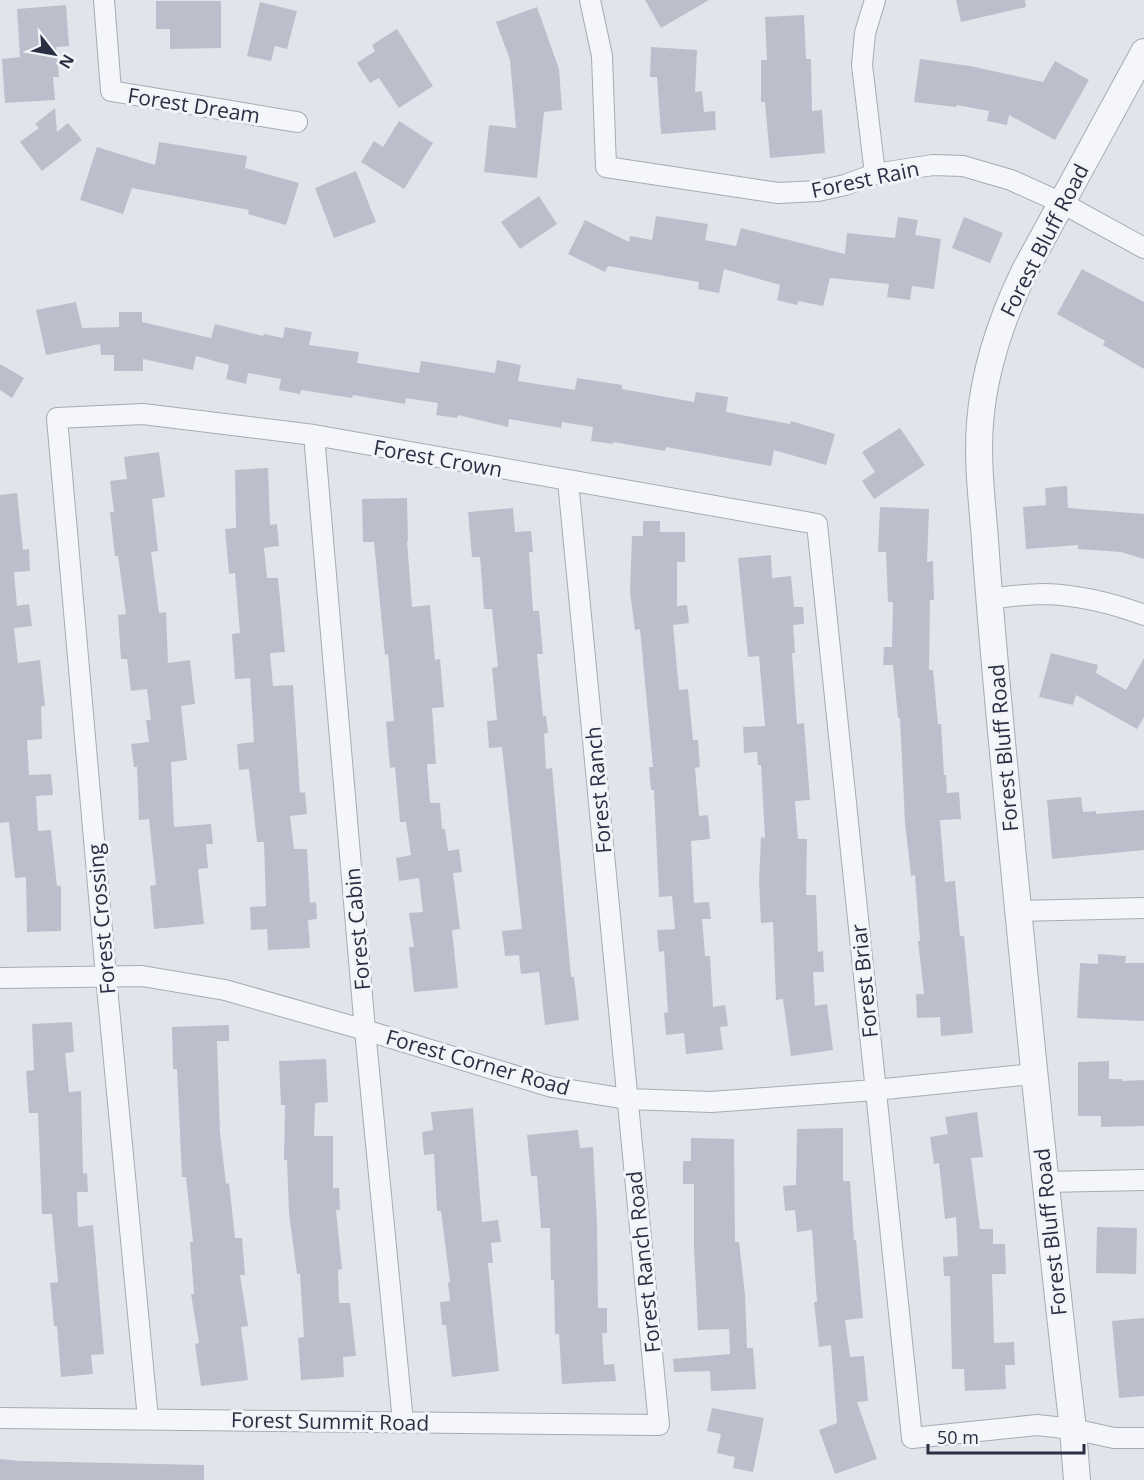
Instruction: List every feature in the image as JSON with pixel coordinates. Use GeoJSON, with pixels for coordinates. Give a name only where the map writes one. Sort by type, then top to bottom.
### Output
{"type":"FeatureCollection","features":[{"type":"Feature","properties":{"kind":"street","name":"Forest Dream"},"geometry":{"type":"LineString","coordinates":[[104,0],[111,91],[297,122]]}},
{"type":"Feature","properties":{"kind":"street","name":"Forest Rain"},"geometry":{"type":"LineString","coordinates":[[590,0],[602,56],[606,167],[778,193],[818,191],[875,174],[933,165],[963,166],[1011,180],[1062,203],[1144,248]]}},
{"type":"Feature","properties":{"kind":"street"},"geometry":{"type":"LineString","coordinates":[[875,0],[865,33],[862,65],[875,174]]}},
{"type":"Feature","properties":{"kind":"street","name":"Forest Bluff Road"},"geometry":{"type":"LineString","coordinates":[[1077,1480],[1033,1074],[989,598],[979,464],[980,424],[985,385],[994,345],[1007,308],[1144,52]]}},
{"type":"Feature","properties":{"kind":"street","name":"Forest Crown"},"geometry":{"type":"LineString","coordinates":[[57,418],[143,414],[314,435],[817,524]]}},
{"type":"Feature","properties":{"kind":"street","name":"Forest Crossing"},"geometry":{"type":"LineString","coordinates":[[57,418],[148,1419]]}},
{"type":"Feature","properties":{"kind":"street","name":"Forest Cabin"},"geometry":{"type":"LineString","coordinates":[[314,435],[365,1029],[404,1422]]}},
{"type":"Feature","properties":{"kind":"street","name":"Forest Ranch"},"geometry":{"type":"LineString","coordinates":[[568,481],[627,1100]]}},
{"type":"Feature","properties":{"kind":"street","name":"Forest Briar"},"geometry":{"type":"LineString","coordinates":[[817,524],[912,1438],[1037,1425],[1073,1429]]}},
{"type":"Feature","properties":{"kind":"street"},"geometry":{"type":"LineString","coordinates":[[989,598],[1042,594],[1070,596],[1097,600],[1144,615]]}},
{"type":"Feature","properties":{"kind":"street"},"geometry":{"type":"LineString","coordinates":[[1018,911],[1144,908]]}},
{"type":"Feature","properties":{"kind":"street","name":"Forest Corner Road"},"geometry":{"type":"LineString","coordinates":[[0,978],[142,976],[225,990],[365,1029],[552,1087],[627,1100],[711,1102],[875,1090],[1033,1074]]}},
{"type":"Feature","properties":{"kind":"street","name":"Forest Ranch Road"},"geometry":{"type":"LineString","coordinates":[[627,1100],[659,1425]]}},
{"type":"Feature","properties":{"kind":"street"},"geometry":{"type":"LineString","coordinates":[[1044,1182],[1144,1180]]}},
{"type":"Feature","properties":{"kind":"street","name":"Forest Summit Road"},"geometry":{"type":"LineString","coordinates":[[0,1418],[659,1425]]}},
{"type":"Feature","properties":{"kind":"street"},"geometry":{"type":"LineString","coordinates":[[1073,1429],[1114,1438],[1144,1438]]}},
{"type":"Feature","properties":{"kind":"building"},"geometry":{"type":"Polygon","coordinates":[[[645,0],[709,0],[661,28],[645,0]]]}},
{"type":"Feature","properties":{"kind":"building"},"geometry":{"type":"Polygon","coordinates":[[[956,0],[1025,0],[1026,7],[961,22],[956,0]]]}},
{"type":"Feature","properties":{"kind":"building"},"geometry":{"type":"Polygon","coordinates":[[[156,1],[221,1],[221,48],[170,49],[170,29],[156,29],[156,1]]]}},
{"type":"Feature","properties":{"kind":"building"},"geometry":{"type":"Polygon","coordinates":[[[260,2],[297,11],[287,49],[275,46],[271,61],[247,56],[260,2]]]}},
{"type":"Feature","properties":{"kind":"building"},"geometry":{"type":"Polygon","coordinates":[[[66,5],[69,46],[56,47],[59,77],[53,77],[55,100],[5,103],[2,59],[20,57],[17,9],[66,5]]]}},
{"type":"Feature","properties":{"kind":"building"},"geometry":{"type":"Polygon","coordinates":[[[537,7],[559,69],[562,110],[544,112],[537,178],[484,172],[489,125],[516,128],[510,60],[496,22],[537,7]]]}},
{"type":"Feature","properties":{"kind":"building"},"geometry":{"type":"Polygon","coordinates":[[[804,15],[806,59],[811,59],[812,111],[822,110],[825,153],[770,158],[765,102],[761,102],[761,60],[767,60],[765,17],[804,15]]]}},
{"type":"Feature","properties":{"kind":"building"},"geometry":{"type":"Polygon","coordinates":[[[397,29],[433,86],[399,108],[379,78],[370,83],[357,63],[375,51],[372,45],[397,29]]]}},
{"type":"Feature","properties":{"kind":"building"},"geometry":{"type":"Polygon","coordinates":[[[651,47],[697,50],[695,92],[702,91],[704,112],[715,111],[716,130],[661,134],[657,77],[650,77],[651,47]]]}},
{"type":"Feature","properties":{"kind":"building"},"geometry":{"type":"Polygon","coordinates":[[[920,59],[970,66],[1043,82],[1055,61],[1089,80],[1055,140],[1009,115],[1007,125],[987,121],[989,111],[957,105],[956,107],[914,102],[920,59]]]}},
{"type":"Feature","properties":{"kind":"building"},"geometry":{"type":"Polygon","coordinates":[[[55,108],[57,132],[68,123],[82,140],[42,171],[20,142],[39,128],[35,124],[55,108]]]}},
{"type":"Feature","properties":{"kind":"building"},"geometry":{"type":"Polygon","coordinates":[[[399,121],[433,143],[404,189],[361,162],[374,141],[383,147],[399,121]]]}},
{"type":"Feature","properties":{"kind":"building"},"geometry":{"type":"Polygon","coordinates":[[[159,142],[247,156],[245,168],[299,183],[286,225],[248,214],[249,210],[132,188],[123,214],[80,200],[97,147],[155,165],[159,142]]]}},
{"type":"Feature","properties":{"kind":"building"},"geometry":{"type":"Polygon","coordinates":[[[356,171],[376,222],[334,238],[315,188],[356,171]]]}},
{"type":"Feature","properties":{"kind":"building"},"geometry":{"type":"Polygon","coordinates":[[[539,196],[557,224],[520,249],[501,222],[539,196]]]}},
{"type":"Feature","properties":{"kind":"building"},"geometry":{"type":"Polygon","coordinates":[[[656,216],[708,224],[705,240],[736,246],[741,228],[845,254],[847,233],[895,238],[898,217],[918,220],[915,235],[941,239],[934,289],[912,286],[910,300],[887,297],[889,284],[830,278],[823,306],[798,301],[797,305],[777,300],[780,285],[724,269],[719,293],[698,289],[699,282],[608,266],[605,272],[568,254],[585,220],[629,242],[630,236],[652,240],[656,216]]]}},
{"type":"Feature","properties":{"kind":"building"},"geometry":{"type":"Polygon","coordinates":[[[964,217],[1003,233],[990,263],[952,248],[964,217]]]}},
{"type":"Feature","properties":{"kind":"building"},"geometry":{"type":"Polygon","coordinates":[[[1082,269],[1144,302],[1144,369],[1103,345],[1105,341],[1057,314],[1082,269]]]}},
{"type":"Feature","properties":{"kind":"building"},"geometry":{"type":"Polygon","coordinates":[[[76,302],[82,328],[119,327],[119,312],[142,312],[142,322],[211,338],[215,324],[263,336],[264,334],[283,338],[285,327],[312,332],[309,345],[359,352],[357,363],[419,373],[421,361],[495,373],[497,360],[521,365],[518,381],[575,390],[577,378],[622,385],[622,389],[694,402],[696,392],[728,397],[726,412],[790,424],[791,421],[835,434],[826,465],[774,450],[771,466],[666,447],[665,451],[613,442],[613,444],[591,441],[593,427],[562,422],[561,428],[509,419],[508,427],[458,415],[457,418],[436,415],[438,403],[406,398],[405,404],[353,395],[352,398],[301,390],[300,394],[279,390],[281,379],[248,373],[246,384],[226,379],[229,365],[196,356],[193,370],[143,359],[143,371],[114,371],[114,355],[101,355],[100,344],[46,355],[36,310],[76,302]]]}},
{"type":"Feature","properties":{"kind":"building"},"geometry":{"type":"Polygon","coordinates":[[[0,364],[24,378],[12,398],[0,390],[0,364]]]}},
{"type":"Feature","properties":{"kind":"building"},"geometry":{"type":"Polygon","coordinates":[[[900,428],[925,465],[874,499],[862,481],[875,472],[862,452],[900,428]]]}},
{"type":"Feature","properties":{"kind":"building"},"geometry":{"type":"Polygon","coordinates":[[[159,452],[165,497],[152,499],[158,551],[151,552],[159,613],[166,612],[168,663],[190,660],[195,704],[181,706],[187,760],[171,762],[174,827],[211,824],[213,844],[206,844],[208,868],[198,869],[204,924],[154,929],[150,886],[156,885],[149,819],[139,820],[137,767],[134,767],[131,744],[149,742],[146,720],[151,720],[147,689],[131,691],[127,659],[121,659],[118,615],[126,614],[118,556],[115,556],[110,512],[114,512],[110,481],[127,479],[124,457],[159,452]]]}},
{"type":"Feature","properties":{"kind":"building"},"geometry":{"type":"Polygon","coordinates":[[[268,468],[270,525],[277,524],[279,546],[264,548],[267,578],[278,578],[285,652],[270,653],[273,686],[293,685],[300,793],[305,792],[307,814],[290,816],[294,849],[307,849],[310,903],[316,902],[317,919],[308,920],[310,948],[268,950],[267,929],[251,930],[250,907],[266,906],[264,842],[257,842],[249,769],[239,770],[237,744],[254,742],[250,678],[235,679],[232,634],[240,633],[235,573],[229,574],[225,529],[236,528],[235,470],[268,468]]]}},
{"type":"Feature","properties":{"kind":"building"},"geometry":{"type":"Polygon","coordinates":[[[1067,486],[1068,508],[1144,514],[1144,559],[1121,552],[1078,549],[1078,545],[1026,549],[1023,507],[1046,505],[1045,488],[1067,486]]]}},
{"type":"Feature","properties":{"kind":"building"},"geometry":{"type":"Polygon","coordinates":[[[17,493],[23,550],[29,549],[30,571],[14,572],[17,606],[29,604],[32,626],[14,628],[18,663],[40,660],[45,706],[41,706],[42,739],[27,740],[29,775],[51,774],[53,795],[36,796],[38,831],[51,830],[57,886],[61,886],[61,931],[27,932],[26,877],[15,878],[9,822],[0,823],[0,495],[17,493]]]}},
{"type":"Feature","properties":{"kind":"building"},"geometry":{"type":"Polygon","coordinates":[[[407,498],[407,541],[412,607],[430,605],[435,660],[440,659],[444,707],[432,708],[436,764],[427,764],[430,803],[440,803],[442,829],[445,829],[448,851],[459,849],[462,872],[453,873],[460,929],[452,930],[458,988],[414,992],[409,947],[414,947],[409,913],[423,912],[419,878],[399,881],[396,858],[411,855],[406,822],[400,822],[395,767],[390,768],[386,722],[394,721],[388,654],[385,655],[374,542],[363,542],[362,499],[407,498]]]}},
{"type":"Feature","properties":{"kind":"building"},"geometry":{"type":"Polygon","coordinates":[[[880,507],[929,509],[927,562],[933,561],[934,600],[930,600],[929,670],[933,670],[938,724],[941,724],[947,793],[959,792],[961,819],[940,820],[945,882],[955,881],[960,936],[964,936],[973,1033],[941,1036],[940,1017],[917,1018],[916,994],[924,994],[918,941],[920,941],[915,875],[911,876],[905,822],[900,718],[898,718],[893,665],[883,665],[884,647],[892,647],[893,602],[888,602],[886,552],[878,552],[880,507]]]}},
{"type":"Feature","properties":{"kind":"building"},"geometry":{"type":"Polygon","coordinates":[[[513,508],[515,532],[531,531],[533,552],[529,552],[533,611],[539,611],[543,654],[537,654],[543,716],[546,716],[548,733],[544,734],[546,769],[552,768],[571,977],[574,977],[579,1020],[545,1025],[539,972],[521,974],[519,955],[505,956],[502,931],[522,929],[502,747],[489,748],[487,721],[497,720],[492,668],[498,667],[492,609],[484,609],[480,557],[472,557],[468,512],[513,508]]]}},
{"type":"Feature","properties":{"kind":"building"},"geometry":{"type":"Polygon","coordinates":[[[643,521],[660,521],[660,532],[685,532],[685,562],[677,562],[677,606],[687,605],[689,623],[673,625],[679,690],[688,689],[693,740],[698,740],[700,767],[695,768],[699,816],[708,815],[710,839],[691,841],[694,903],[709,902],[711,919],[702,919],[705,956],[710,956],[713,1007],[725,1005],[728,1026],[720,1027],[723,1050],[686,1054],[684,1033],[666,1035],[664,1013],[668,1012],[664,951],[659,952],[657,930],[675,929],[672,896],[659,897],[654,790],[651,790],[649,767],[653,767],[640,629],[635,630],[630,592],[632,536],[643,536],[643,521]]]}},
{"type":"Feature","properties":{"kind":"building"},"geometry":{"type":"Polygon","coordinates":[[[771,555],[772,578],[791,576],[794,607],[803,607],[804,624],[793,625],[795,653],[792,653],[797,724],[804,723],[810,800],[795,801],[798,839],[807,839],[806,895],[816,895],[818,952],[823,951],[824,972],[813,972],[815,1006],[827,1004],[833,1050],[791,1056],[783,999],[776,1000],[773,922],[761,923],[759,882],[761,837],[765,838],[761,765],[758,765],[757,752],[744,753],[743,727],[765,726],[759,656],[748,657],[738,558],[771,555]]]}},
{"type":"Feature","properties":{"kind":"building"},"geometry":{"type":"Polygon","coordinates":[[[1051,653],[1098,665],[1096,673],[1126,690],[1144,658],[1144,717],[1137,729],[1076,695],[1073,705],[1039,697],[1051,653]]]}},
{"type":"Feature","properties":{"kind":"building"},"geometry":{"type":"Polygon","coordinates":[[[1081,797],[1083,812],[1096,811],[1096,814],[1144,810],[1144,850],[1052,859],[1047,800],[1081,797]]]}},
{"type":"Feature","properties":{"kind":"building"},"geometry":{"type":"Polygon","coordinates":[[[1098,954],[1126,956],[1125,963],[1144,963],[1144,1021],[1077,1018],[1080,963],[1098,964],[1098,954]]]}},
{"type":"Feature","properties":{"kind":"building"},"geometry":{"type":"Polygon","coordinates":[[[72,1022],[74,1052],[65,1053],[69,1092],[81,1091],[83,1174],[87,1173],[88,1192],[77,1192],[78,1227],[93,1225],[104,1354],[91,1355],[93,1374],[61,1377],[57,1326],[54,1326],[50,1283],[58,1282],[52,1214],[42,1214],[38,1113],[29,1113],[26,1071],[34,1070],[32,1024],[72,1022]]]}},
{"type":"Feature","properties":{"kind":"building"},"geometry":{"type":"Polygon","coordinates":[[[229,1025],[229,1041],[217,1041],[220,1132],[235,1238],[242,1238],[245,1275],[240,1275],[248,1326],[241,1327],[248,1380],[201,1386],[195,1344],[199,1343],[191,1294],[194,1294],[190,1242],[193,1242],[186,1177],[182,1177],[177,1069],[173,1069],[172,1027],[229,1025]]]}},
{"type":"Feature","properties":{"kind":"building"},"geometry":{"type":"Polygon","coordinates":[[[326,1059],[328,1102],[315,1103],[314,1136],[333,1136],[333,1188],[339,1188],[340,1210],[336,1210],[342,1269],[338,1270],[339,1303],[350,1303],[356,1356],[343,1357],[344,1377],[301,1380],[298,1338],[304,1337],[300,1274],[297,1274],[289,1213],[287,1160],[284,1160],[285,1105],[281,1105],[279,1061],[326,1059]]]}},
{"type":"Feature","properties":{"kind":"building"},"geometry":{"type":"Polygon","coordinates":[[[1109,1061],[1109,1079],[1144,1080],[1144,1126],[1101,1127],[1101,1116],[1078,1116],[1078,1062],[1109,1061]]]}},
{"type":"Feature","properties":{"kind":"building"},"geometry":{"type":"Polygon","coordinates":[[[473,1108],[482,1222],[498,1220],[501,1242],[491,1243],[493,1263],[488,1263],[499,1371],[452,1377],[446,1325],[442,1325],[440,1302],[450,1301],[448,1283],[450,1282],[441,1211],[437,1211],[434,1154],[424,1155],[422,1132],[433,1130],[431,1112],[473,1108]]]}},
{"type":"Feature","properties":{"kind":"building"},"geometry":{"type":"Polygon","coordinates":[[[977,1112],[983,1157],[971,1158],[980,1229],[993,1229],[993,1244],[1005,1244],[1006,1274],[992,1274],[994,1343],[1014,1342],[1015,1365],[1005,1365],[1006,1389],[965,1391],[964,1369],[952,1369],[950,1276],[944,1276],[943,1257],[958,1256],[956,1217],[945,1219],[939,1163],[934,1164],[930,1137],[948,1134],[945,1117],[977,1112]]]}},
{"type":"Feature","properties":{"kind":"building"},"geometry":{"type":"Polygon","coordinates":[[[843,1128],[843,1181],[850,1181],[863,1318],[845,1320],[850,1357],[864,1356],[868,1401],[857,1402],[877,1459],[835,1474],[819,1430],[837,1423],[831,1345],[819,1347],[814,1302],[817,1302],[812,1230],[797,1232],[795,1210],[785,1211],[783,1186],[796,1185],[797,1129],[843,1128]]]}},
{"type":"Feature","properties":{"kind":"building"},"geometry":{"type":"Polygon","coordinates":[[[578,1130],[580,1148],[593,1147],[598,1308],[607,1308],[607,1333],[602,1333],[604,1365],[614,1364],[616,1381],[562,1384],[559,1334],[555,1334],[550,1228],[541,1228],[537,1176],[531,1176],[527,1135],[578,1130]]]}},
{"type":"Feature","properties":{"kind":"building"},"geometry":{"type":"Polygon","coordinates":[[[691,1138],[734,1139],[735,1242],[739,1242],[745,1295],[747,1348],[753,1348],[756,1389],[711,1391],[710,1371],[674,1372],[673,1359],[730,1354],[729,1329],[698,1330],[694,1184],[683,1184],[683,1161],[691,1161],[691,1138]]]}},
{"type":"Feature","properties":{"kind":"building"},"geometry":{"type":"Polygon","coordinates":[[[1097,1227],[1137,1228],[1136,1274],[1096,1273],[1097,1227]]]}},
{"type":"Feature","properties":{"kind":"building"},"geometry":{"type":"Polygon","coordinates":[[[1144,1318],[1144,1396],[1119,1398],[1112,1321],[1144,1318]]]}},
{"type":"Feature","properties":{"kind":"building"},"geometry":{"type":"Polygon","coordinates":[[[712,1408],[764,1418],[753,1472],[733,1468],[735,1457],[717,1453],[721,1434],[707,1431],[712,1408]]]}},
{"type":"Feature","properties":{"kind":"building"},"geometry":{"type":"Polygon","coordinates":[[[0,1459],[204,1465],[204,1480],[0,1480],[0,1459]]]}}]}
